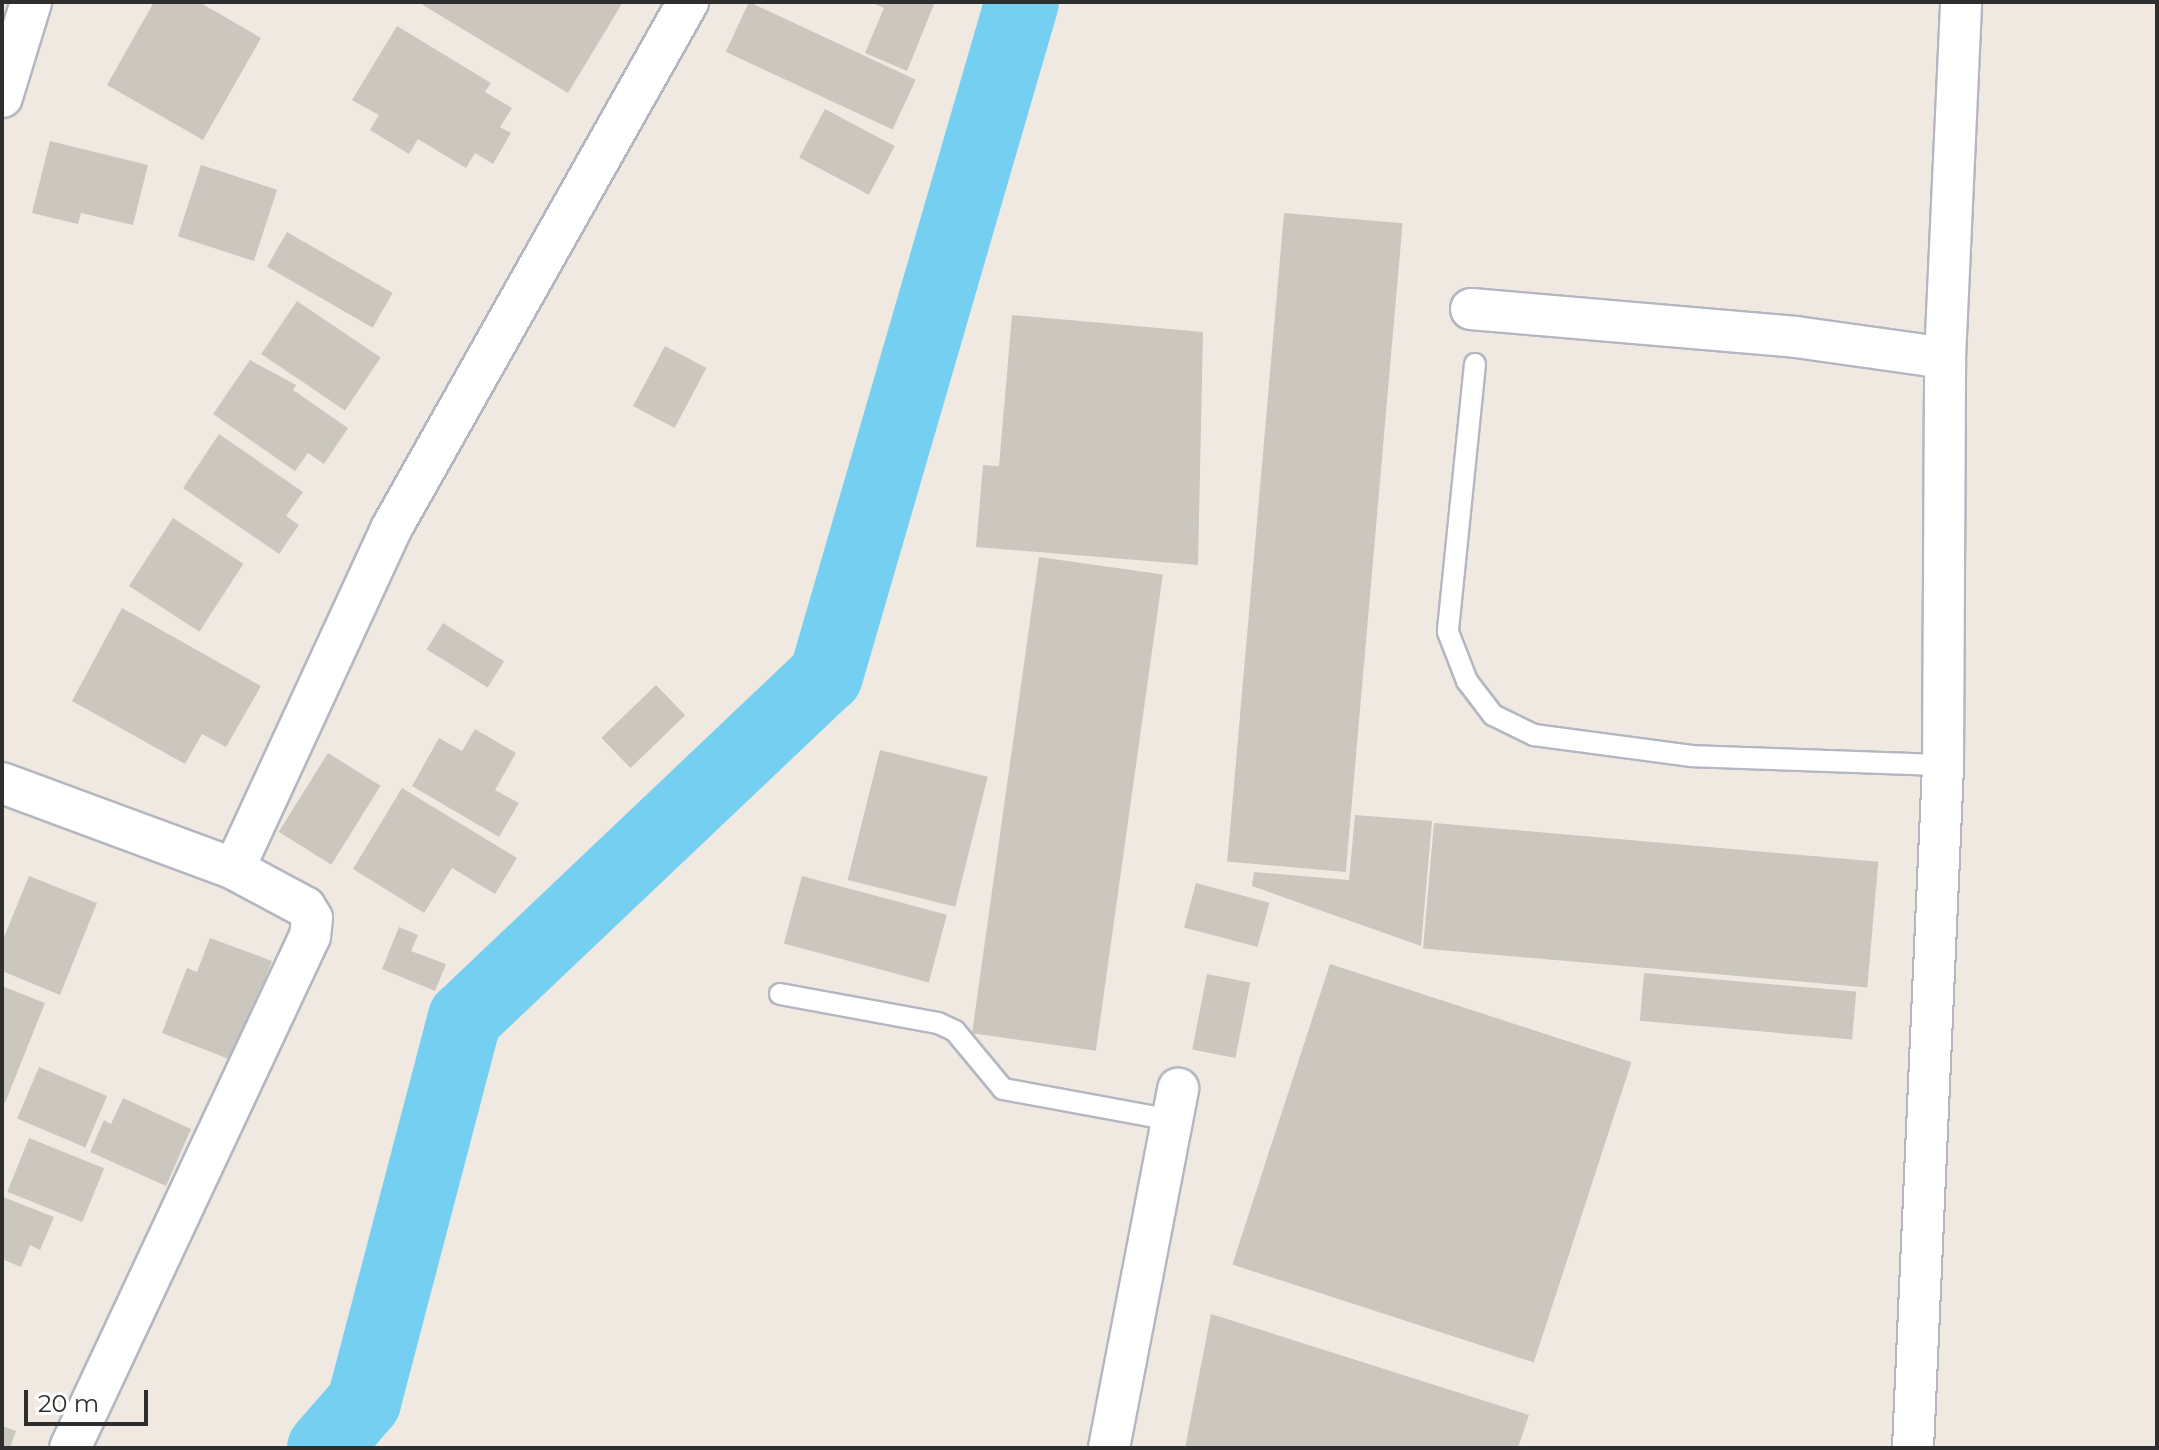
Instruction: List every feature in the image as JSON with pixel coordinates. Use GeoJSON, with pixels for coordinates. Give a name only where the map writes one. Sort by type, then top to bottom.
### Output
{"type":"FeatureCollection","features":[{"type":"Feature","properties":{"kind":"street"},"geometry":{"type":"LineString","coordinates":[[2,97],[31,2]]}},
{"type":"Feature","properties":{"kind":"street"},"geometry":{"type":"LineString","coordinates":[[234,869],[391,529],[688,2]]}},
{"type":"Feature","properties":{"kind":"street"},"geometry":{"type":"LineString","coordinates":[[1913,1448],[1943,765],[1945,358],[1961,2]]}},
{"type":"Feature","properties":{"kind":"street"},"geometry":{"type":"LineString","coordinates":[[1471,309],[1796,337],[1945,358]]}},
{"type":"Feature","properties":{"kind":"street"},"geometry":{"type":"LineString","coordinates":[[2,783],[234,869],[305,907],[312,918],[310,936],[70,1448]]}},
{"type":"Feature","properties":{"kind":"street"},"geometry":{"type":"LineString","coordinates":[[1109,1448],[1175,1105]]}},
{"type":"Feature","properties":{"kind":"lane"},"geometry":{"type":"LineString","coordinates":[[1475,364],[1448,632],[1467,681],[1493,715],[1534,735],[1692,756],[1943,765]]}},
{"type":"Feature","properties":{"kind":"lane"},"geometry":{"type":"LineString","coordinates":[[780,994],[938,1023],[955,1031],[1003,1089],[1175,1105]]}},
{"type":"Feature","properties":{"kind":"building"},"geometry":{"type":"Polygon","coordinates":[[[154,2],[199,2],[261,38],[203,140],[107,85],[154,2]]]}},
{"type":"Feature","properties":{"kind":"building"},"geometry":{"type":"Polygon","coordinates":[[[418,2],[623,2],[568,93],[418,2]]]}},
{"type":"Feature","properties":{"kind":"building"},"geometry":{"type":"Polygon","coordinates":[[[749,2],[916,80],[893,130],[726,52],[749,2]]]}},
{"type":"Feature","properties":{"kind":"building"},"geometry":{"type":"Polygon","coordinates":[[[870,2],[935,2],[907,71],[865,53],[884,8],[870,2]]]}},
{"type":"Feature","properties":{"kind":"building"},"geometry":{"type":"Polygon","coordinates":[[[397,26],[491,83],[485,92],[512,108],[500,127],[511,133],[493,164],[475,153],[466,168],[418,139],[409,154],[370,130],[379,115],[352,100],[397,26]]]}},
{"type":"Feature","properties":{"kind":"building"},"geometry":{"type":"Polygon","coordinates":[[[825,109],[895,146],[869,195],[799,158],[825,109]]]}},
{"type":"Feature","properties":{"kind":"building"},"geometry":{"type":"Polygon","coordinates":[[[50,141],[148,165],[133,225],[81,213],[78,224],[32,213],[50,141]]]}},
{"type":"Feature","properties":{"kind":"building"},"geometry":{"type":"Polygon","coordinates":[[[201,165],[277,190],[254,261],[178,236],[201,165]]]}},
{"type":"Feature","properties":{"kind":"building"},"geometry":{"type":"Polygon","coordinates":[[[1284,213],[1403,223],[1346,872],[1227,862],[1284,213]]]}},
{"type":"Feature","properties":{"kind":"building"},"geometry":{"type":"Polygon","coordinates":[[[287,232],[393,293],[373,328],[267,267],[287,232]]]}},
{"type":"Feature","properties":{"kind":"building"},"geometry":{"type":"Polygon","coordinates":[[[297,301],[381,357],[345,411],[261,354],[297,301]]]}},
{"type":"Feature","properties":{"kind":"building"},"geometry":{"type":"Polygon","coordinates":[[[1012,315],[1203,332],[1198,565],[976,547],[983,465],[999,466],[1012,315]]]}},
{"type":"Feature","properties":{"kind":"building"},"geometry":{"type":"Polygon","coordinates":[[[665,346],[706,368],[675,428],[633,406],[665,346]]]}},
{"type":"Feature","properties":{"kind":"building"},"geometry":{"type":"Polygon","coordinates":[[[250,360],[296,385],[293,390],[348,428],[324,464],[308,453],[295,471],[213,414],[250,360]]]}},
{"type":"Feature","properties":{"kind":"building"},"geometry":{"type":"Polygon","coordinates":[[[219,434],[303,492],[286,516],[299,525],[279,554],[183,488],[219,434]]]}},
{"type":"Feature","properties":{"kind":"building"},"geometry":{"type":"Polygon","coordinates":[[[173,518],[243,564],[199,632],[129,586],[173,518]]]}},
{"type":"Feature","properties":{"kind":"building"},"geometry":{"type":"Polygon","coordinates":[[[1039,557],[1163,574],[1096,1051],[972,1033],[1039,557]]]}},
{"type":"Feature","properties":{"kind":"building"},"geometry":{"type":"Polygon","coordinates":[[[122,608],[261,686],[226,747],[202,734],[185,764],[72,701],[122,608]]]}},
{"type":"Feature","properties":{"kind":"building"},"geometry":{"type":"Polygon","coordinates":[[[443,623],[504,661],[488,687],[427,649],[443,623]]]}},
{"type":"Feature","properties":{"kind":"building"},"geometry":{"type":"Polygon","coordinates":[[[656,685],[685,715],[631,768],[601,738],[656,685]]]}},
{"type":"Feature","properties":{"kind":"building"},"geometry":{"type":"Polygon","coordinates":[[[475,729],[516,753],[495,790],[519,803],[499,837],[412,786],[439,738],[462,751],[475,729]]]}},
{"type":"Feature","properties":{"kind":"building"},"geometry":{"type":"Polygon","coordinates":[[[880,750],[988,777],[955,907],[848,880],[880,750]]]}},
{"type":"Feature","properties":{"kind":"building"},"geometry":{"type":"Polygon","coordinates":[[[328,753],[381,786],[331,865],[279,832],[328,753]]]}},
{"type":"Feature","properties":{"kind":"building"},"geometry":{"type":"Polygon","coordinates":[[[402,788],[517,858],[495,894],[452,868],[424,913],[353,869],[402,788]]]}},
{"type":"Feature","properties":{"kind":"building"},"geometry":{"type":"Polygon","coordinates":[[[1355,815],[1432,821],[1421,946],[1252,886],[1254,872],[1349,880],[1355,815]]]}},
{"type":"Feature","properties":{"kind":"building"},"geometry":{"type":"Polygon","coordinates":[[[1434,823],[1878,862],[1867,987],[1423,949],[1434,823]]]}},
{"type":"Feature","properties":{"kind":"building"},"geometry":{"type":"Polygon","coordinates":[[[29,876],[97,903],[60,995],[2,971],[2,942],[29,876]]]}},
{"type":"Feature","properties":{"kind":"building"},"geometry":{"type":"Polygon","coordinates":[[[802,876],[947,915],[929,982],[784,944],[802,876]]]}},
{"type":"Feature","properties":{"kind":"building"},"geometry":{"type":"Polygon","coordinates":[[[1196,883],[1269,903],[1258,947],[1184,927],[1196,883]]]}},
{"type":"Feature","properties":{"kind":"building"},"geometry":{"type":"Polygon","coordinates":[[[399,927],[418,935],[411,951],[446,964],[435,991],[382,969],[399,927]]]}},
{"type":"Feature","properties":{"kind":"building"},"geometry":{"type":"Polygon","coordinates":[[[210,938],[272,961],[234,1061],[162,1033],[187,968],[197,972],[210,938]]]}},
{"type":"Feature","properties":{"kind":"building"},"geometry":{"type":"Polygon","coordinates":[[[1330,964],[1631,1062],[1534,1362],[1232,1265],[1330,964]]]}},
{"type":"Feature","properties":{"kind":"building"},"geometry":{"type":"Polygon","coordinates":[[[1644,973],[1856,992],[1852,1039],[1640,1021],[1644,973]]]}},
{"type":"Feature","properties":{"kind":"building"},"geometry":{"type":"Polygon","coordinates":[[[1207,974],[1250,982],[1235,1058],[1192,1050],[1207,974]]]}},
{"type":"Feature","properties":{"kind":"building"},"geometry":{"type":"Polygon","coordinates":[[[2,986],[45,1003],[5,1103],[2,1101],[2,986]]]}},
{"type":"Feature","properties":{"kind":"building"},"geometry":{"type":"Polygon","coordinates":[[[39,1067],[107,1096],[85,1147],[17,1119],[39,1067]]]}},
{"type":"Feature","properties":{"kind":"building"},"geometry":{"type":"Polygon","coordinates":[[[123,1098],[191,1129],[166,1186],[90,1152],[104,1120],[111,1124],[123,1098]]]}},
{"type":"Feature","properties":{"kind":"building"},"geometry":{"type":"Polygon","coordinates":[[[29,1138],[104,1168],[82,1222],[7,1192],[29,1138]]]}},
{"type":"Feature","properties":{"kind":"building"},"geometry":{"type":"Polygon","coordinates":[[[3,1197],[54,1217],[40,1250],[30,1245],[21,1267],[2,1259],[3,1197]]]}},
{"type":"Feature","properties":{"kind":"building"},"geometry":{"type":"Polygon","coordinates":[[[1211,1314],[1529,1415],[1518,1448],[1185,1448],[1211,1314]]]}},
{"type":"Feature","properties":{"kind":"building"},"geometry":{"type":"Polygon","coordinates":[[[2,1426],[16,1431],[10,1448],[2,1448],[2,1426]]]}},
{"type":"Feature","properties":{"kind":"waterway"},"geometry":{"type":"LineString","coordinates":[[324,1448],[364,1402],[465,1018],[826,676],[1022,2]]}}]}
